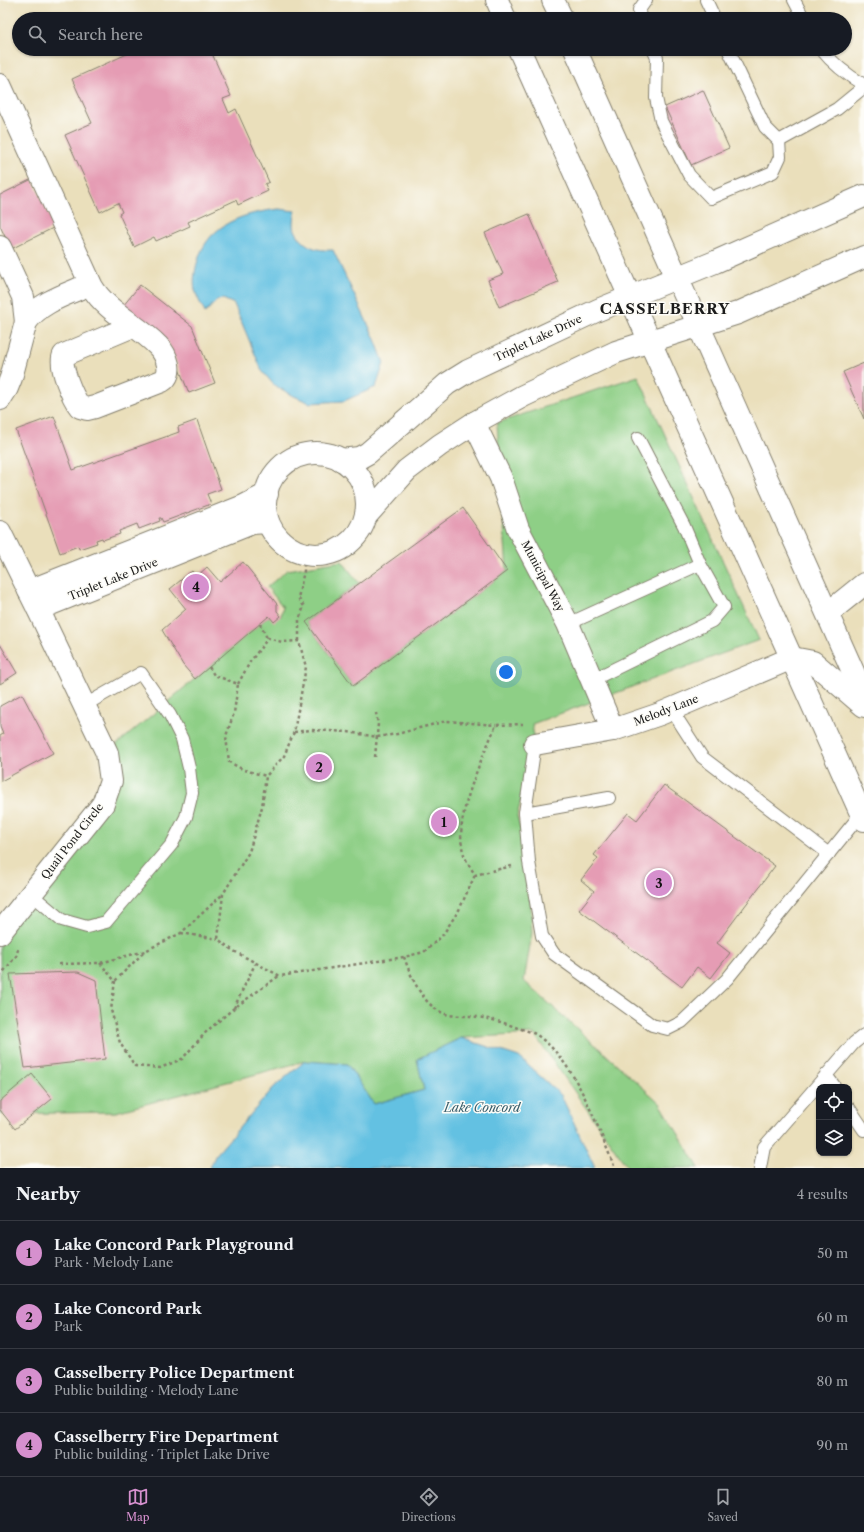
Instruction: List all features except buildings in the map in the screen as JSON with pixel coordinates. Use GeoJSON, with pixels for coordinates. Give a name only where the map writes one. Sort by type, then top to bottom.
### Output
{"type":"FeatureCollection","features":[{"type":"Feature","properties":{"kind":"street"},"geometry":{"type":"LineString","coordinates":[[497,0],[502,12]]}},
{"type":"Feature","properties":{"kind":"street"},"geometry":{"type":"LineString","coordinates":[[553,0],[559,12]]}},
{"type":"Feature","properties":{"kind":"street"},"geometry":{"type":"LineString","coordinates":[[522,56],[863,817]]}},
{"type":"Feature","properties":{"kind":"street"},"geometry":{"type":"LineString","coordinates":[[578,56],[864,696]]}},
{"type":"Feature","properties":{"kind":"street"},"geometry":{"type":"LineString","coordinates":[[0,85],[90,284],[100,298],[133,326],[162,351],[169,369],[166,378],[95,407],[88,409],[80,407],[62,367],[61,359],[64,355],[133,326]]}},
{"type":"Feature","properties":{"kind":"street","name":"Triplet Lake Drive"},"geometry":{"type":"LineString","coordinates":[[341,460],[359,458],[368,453],[447,384],[468,370],[630,297],[864,196]]}},
{"type":"Feature","properties":{"kind":"street"},"geometry":{"type":"LineString","coordinates":[[0,246],[23,297],[26,322],[11,378],[0,399]]}},
{"type":"Feature","properties":{"kind":"street"},"geometry":{"type":"LineString","coordinates":[[366,516],[367,502],[365,487],[358,474],[334,456],[318,453],[302,455],[288,462],[276,472],[268,486],[265,501],[268,522],[272,530],[283,544],[298,552],[314,556],[332,553],[347,545],[359,532],[366,516],[408,470],[440,445],[474,423],[523,396],[616,352],[738,313],[864,257]]}},
{"type":"Feature","properties":{"kind":"street"},"geometry":{"type":"LineString","coordinates":[[26,322],[39,307],[90,284]]}},
{"type":"Feature","properties":{"kind":"street","name":"Municipal Way"},"geometry":{"type":"LineString","coordinates":[[474,423],[501,478],[518,529],[568,624],[613,730]]}},
{"type":"Feature","properties":{"kind":"street"},"geometry":{"type":"LineString","coordinates":[[0,532],[33,600],[244,506],[267,494]]}},
{"type":"Feature","properties":{"kind":"street","name":"Triplet Lake Drive"},"geometry":{"type":"LineString","coordinates":[[33,600],[252,523],[268,522]]}},
{"type":"Feature","properties":{"kind":"street"},"geometry":{"type":"LineString","coordinates":[[828,613],[864,584]]}},
{"type":"Feature","properties":{"kind":"street","name":"Quail Pond Circle"},"geometry":{"type":"LineString","coordinates":[[0,933],[103,804],[111,781],[107,753],[33,600]]}},
{"type":"Feature","properties":{"kind":"street"},"geometry":{"type":"LineString","coordinates":[[792,658],[813,662],[864,706]]}},
{"type":"Feature","properties":{"kind":"street","name":"Melody Lane"},"geometry":{"type":"LineString","coordinates":[[534,744],[613,730],[670,709],[792,658]]}},
{"type":"Feature","properties":{"kind":"lane"},"geometry":{"type":"LineString","coordinates":[[639,12],[646,0]]}},
{"type":"Feature","properties":{"kind":"lane"},"geometry":{"type":"LineString","coordinates":[[706,0],[711,12]]}},
{"type":"Feature","properties":{"kind":"lane"},"geometry":{"type":"LineString","coordinates":[[794,0],[800,12]]}},
{"type":"Feature","properties":{"kind":"lane"},"geometry":{"type":"LineString","coordinates":[[656,56],[656,98],[661,121],[689,175],[711,198],[773,172],[780,157],[779,141],[765,127],[731,56]]}},
{"type":"Feature","properties":{"kind":"lane"},"geometry":{"type":"LineString","coordinates":[[779,141],[837,109],[864,86],[849,77],[827,56]]}},
{"type":"Feature","properties":{"kind":"lane"},"geometry":{"type":"LineString","coordinates":[[592,680],[712,622],[724,607],[700,564],[684,526],[638,438]]}},
{"type":"Feature","properties":{"kind":"lane"},"geometry":{"type":"LineString","coordinates":[[568,624],[700,564]]}},
{"type":"Feature","properties":{"kind":"lane"},"geometry":{"type":"LineString","coordinates":[[31,894],[62,920],[87,927],[106,922],[172,844],[186,817],[192,793],[189,768],[182,739],[170,715],[141,673],[85,705]]}},
{"type":"Feature","properties":{"kind":"lane"},"geometry":{"type":"LineString","coordinates":[[670,709],[702,757],[829,854]]}},
{"type":"Feature","properties":{"kind":"lane"},"geometry":{"type":"LineString","coordinates":[[534,744],[525,813],[529,862],[542,936],[554,954],[652,1025],[668,1029],[682,1022],[727,978],[829,854],[863,817]]}},
{"type":"Feature","properties":{"kind":"lane"},"geometry":{"type":"LineString","coordinates":[[525,813],[609,798]]}},
{"type":"Feature","properties":{"kind":"lane"},"geometry":{"type":"LineString","coordinates":[[760,1168],[764,1147],[854,1043],[864,1035]]}},
{"type":"Feature","properties":{"kind":"lane"},"geometry":{"type":"LineString","coordinates":[[826,1075],[833,1084]]}},
{"type":"Feature","properties":{"kind":"lane"},"geometry":{"type":"LineString","coordinates":[[852,1112],[864,1130]]}},
{"type":"Feature","properties":{"kind":"path"},"geometry":{"type":"LineString","coordinates":[[59,964],[100,963],[145,951],[181,933],[223,894],[249,852],[262,807],[266,776],[284,756],[294,732],[306,667],[299,641],[299,620],[304,606],[298,598],[304,571],[304,559]]}},
{"type":"Feature","properties":{"kind":"path"},"geometry":{"type":"LineString","coordinates":[[260,624],[268,638],[282,642],[299,641]]}},
{"type":"Feature","properties":{"kind":"path"},"geometry":{"type":"LineString","coordinates":[[266,776],[244,770],[229,762],[226,736],[234,713],[238,684],[250,662],[268,638]]}},
{"type":"Feature","properties":{"kind":"path"},"geometry":{"type":"LineString","coordinates":[[209,667],[214,675],[238,684]]}},
{"type":"Feature","properties":{"kind":"path"},"geometry":{"type":"LineString","coordinates":[[375,757],[377,737],[376,714]]}},
{"type":"Feature","properties":{"kind":"path"},"geometry":{"type":"LineString","coordinates":[[294,732],[311,730],[377,737],[397,734],[446,721],[525,724]]}},
{"type":"Feature","properties":{"kind":"path"},"geometry":{"type":"LineString","coordinates":[[475,875],[464,856],[461,831],[468,795],[496,724]]}},
{"type":"Feature","properties":{"kind":"path"},"geometry":{"type":"LineString","coordinates":[[475,875],[529,862]]}},
{"type":"Feature","properties":{"kind":"path"},"geometry":{"type":"LineString","coordinates":[[145,951],[115,982],[111,1010],[120,1044],[135,1066],[160,1068],[182,1059],[207,1031],[234,1008],[280,976],[404,957],[424,952],[442,936],[459,910],[475,875]]}},
{"type":"Feature","properties":{"kind":"path"},"geometry":{"type":"LineString","coordinates":[[218,938],[223,894]]}},
{"type":"Feature","properties":{"kind":"path"},"geometry":{"type":"LineString","coordinates":[[181,933],[218,938],[232,950],[255,964],[280,976]]}},
{"type":"Feature","properties":{"kind":"path"},"geometry":{"type":"LineString","coordinates":[[404,957],[412,978],[435,1008],[449,1015],[486,1018],[535,1034],[553,1051],[570,1070],[616,1168]]}},
{"type":"Feature","properties":{"kind":"path"},"geometry":{"type":"LineString","coordinates":[[100,963],[115,982]]}},
{"type":"Feature","properties":{"kind":"path"},"geometry":{"type":"LineString","coordinates":[[234,1008],[255,964]]}},
{"type":"Feature","properties":{"kind":"green space"},"geometry":{"type":"Polygon","coordinates":[[[638,376],[759,640],[532,724],[535,744],[517,816],[529,862],[532,933],[524,981],[660,1103],[699,1168],[628,1168],[534,1034],[461,1038],[417,1059],[424,1090],[374,1104],[347,1064],[305,1061],[116,1112],[0,1114],[0,933],[103,804],[107,753],[269,616],[281,616],[283,607],[267,587],[287,570],[342,561],[359,583],[306,622],[353,686],[507,571],[497,423],[638,376]]]}},
{"type":"Feature","properties":{"kind":"water"},"geometry":{"type":"Polygon","coordinates":[[[279,209],[295,211],[294,228],[298,236],[306,244],[316,249],[333,250],[375,339],[384,363],[376,387],[344,401],[310,403],[274,385],[262,371],[234,304],[223,299],[217,300],[205,313],[198,299],[194,286],[195,271],[203,247],[219,229],[230,222],[254,213],[279,209]]]}},
{"type":"Feature","properties":{"kind":"water","name":"Lake Concord"},"geometry":{"type":"Polygon","coordinates":[[[461,1038],[519,1057],[561,1095],[595,1168],[210,1168],[215,1156],[274,1087],[305,1061],[347,1064],[374,1104],[424,1090],[417,1059],[461,1038]]]}},
{"type":"Feature","properties":{"kind":"place","name":"Casselberry Fire Department"},"geometry":{"type":"Point","coordinates":[196,587]}},
{"type":"Feature","properties":{"kind":"place","name":"Lake Concord Park"},"geometry":{"type":"Point","coordinates":[319,767]}},
{"type":"Feature","properties":{"kind":"place","name":"Lake Concord Park Playground"},"geometry":{"type":"Point","coordinates":[444,822]}},
{"type":"Feature","properties":{"kind":"place","name":"Casselberry Police Department"},"geometry":{"type":"Point","coordinates":[659,883]}},
{"type":"Feature","properties":{"kind":"district","name":"CASSELBERRY"},"geometry":{"type":"Point","coordinates":[665,309]}}]}
